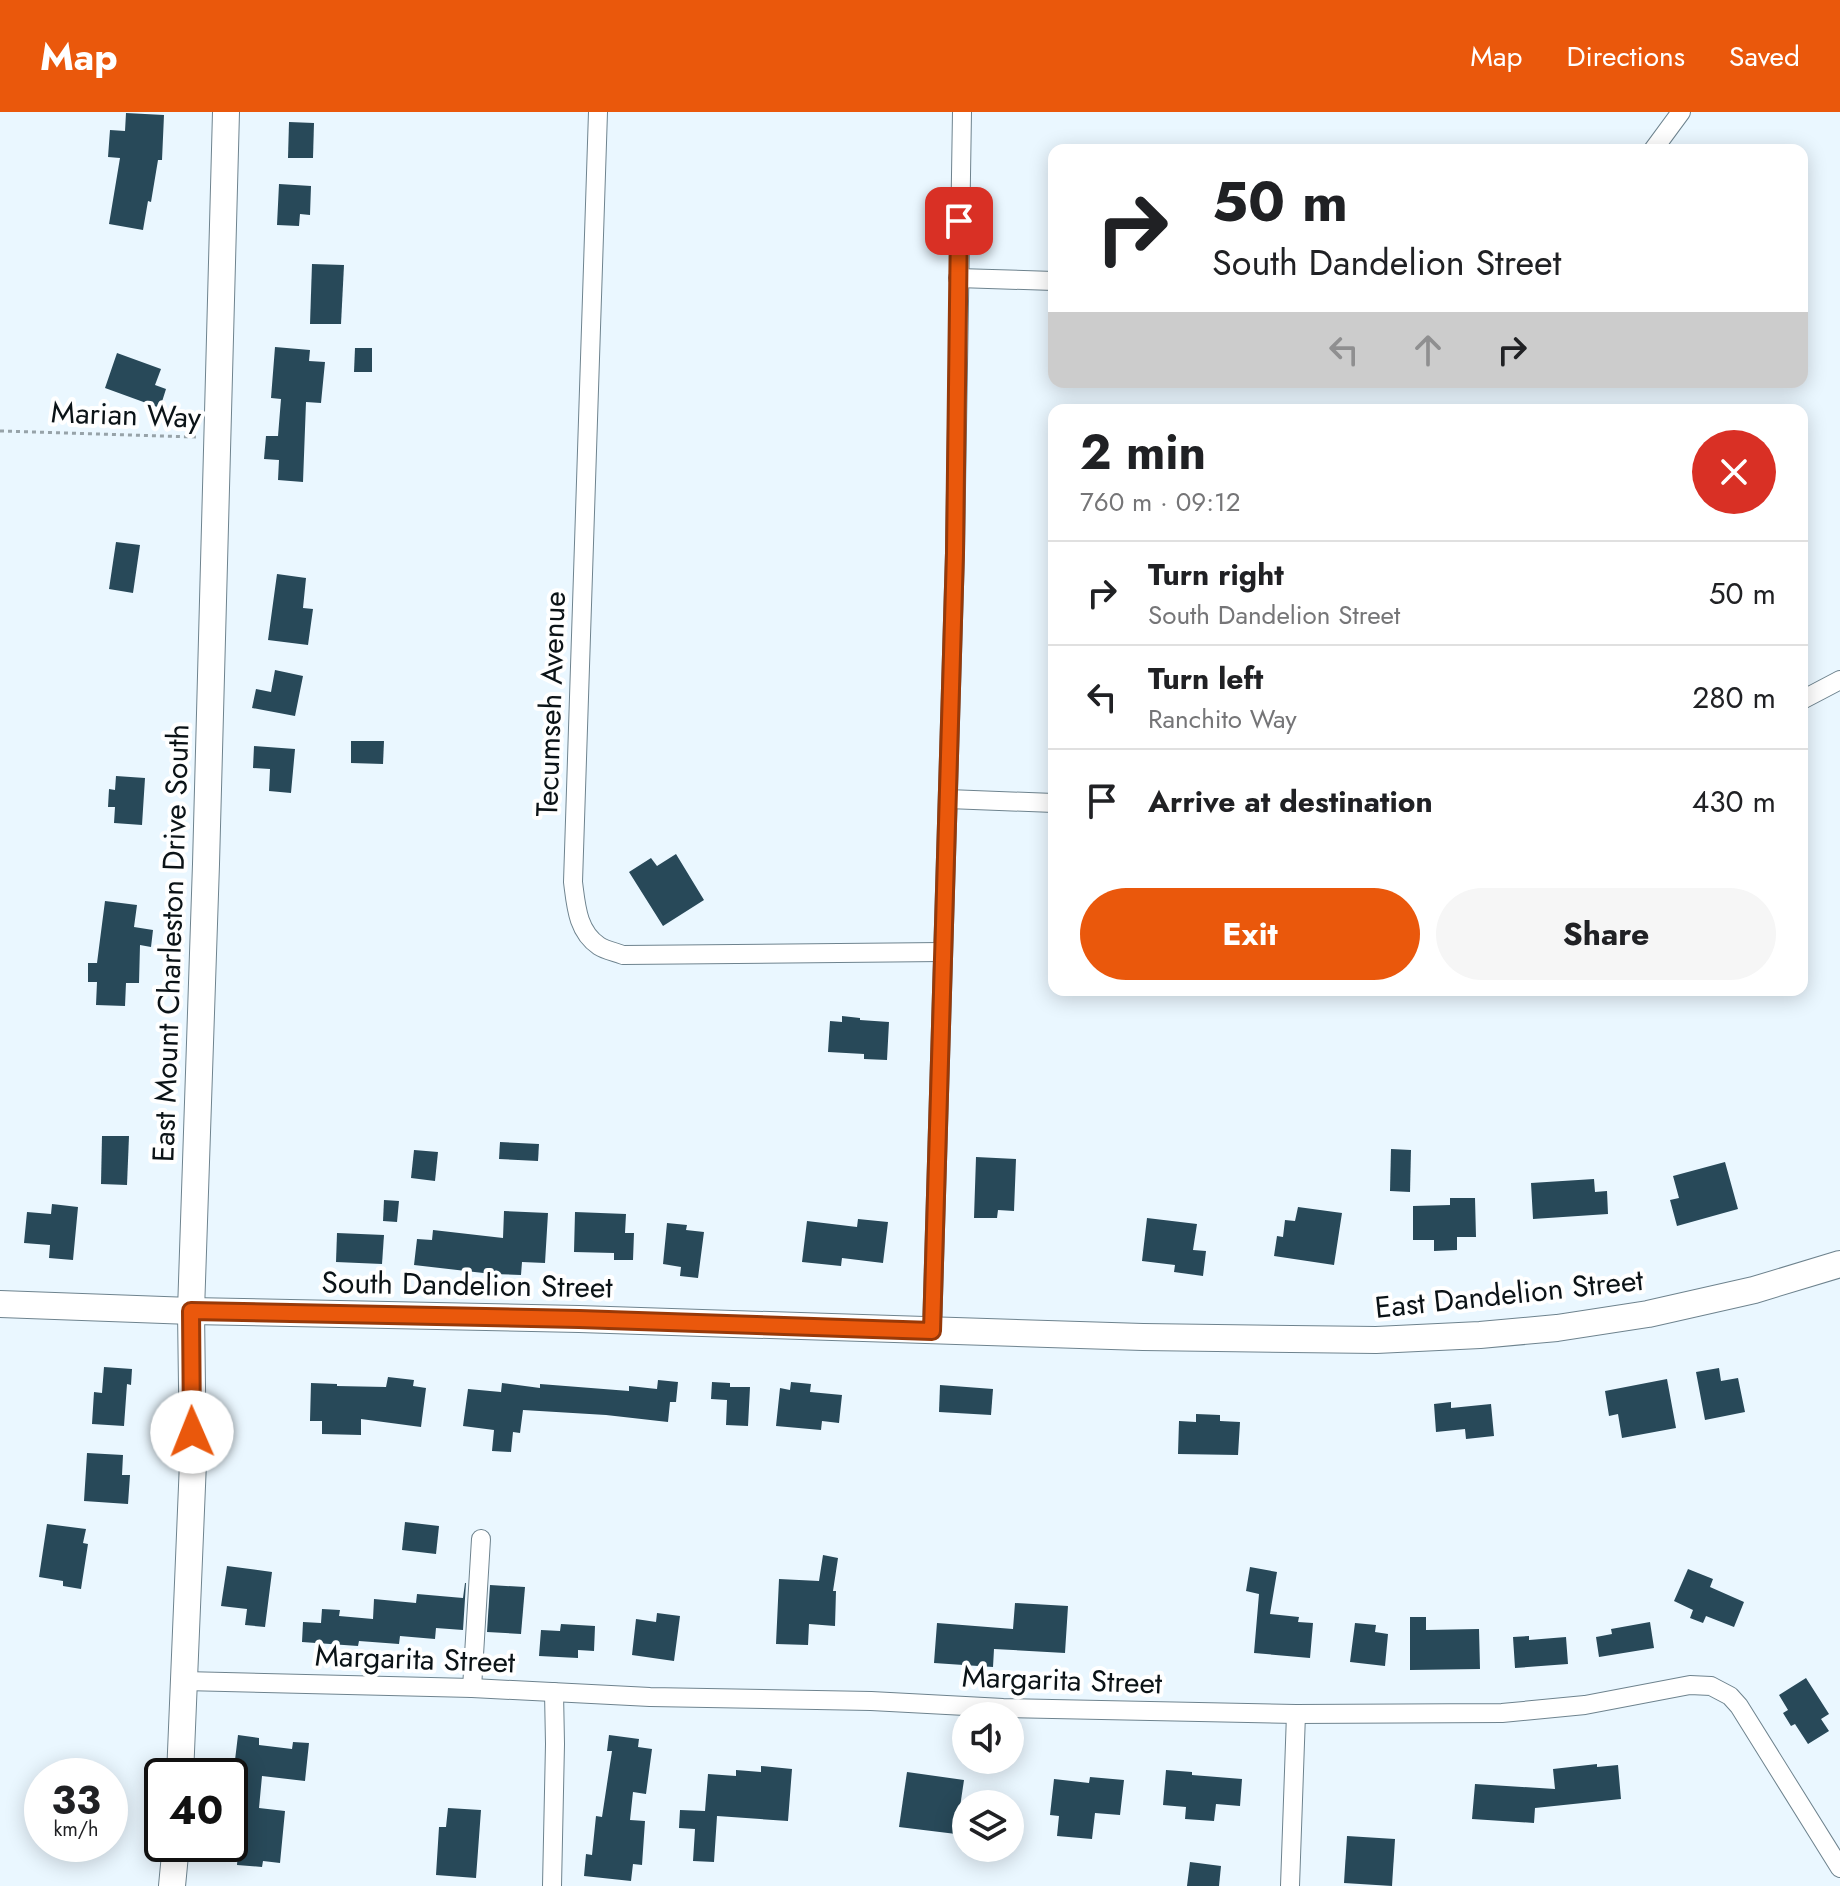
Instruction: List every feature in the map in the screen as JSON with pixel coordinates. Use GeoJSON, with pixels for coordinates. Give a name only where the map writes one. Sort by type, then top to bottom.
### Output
{"type":"FeatureCollection","features":[{"type":"Feature","properties":{"kind":"street","name":"East Mount Charleston Drive South"},"geometry":{"type":"LineString","coordinates":[[181,1758],[193,1462],[191,1311],[226,112]]}},
{"type":"Feature","properties":{"kind":"street","name":"Tecumseh Avenue"},"geometry":{"type":"LineString","coordinates":[[598,112],[573,882],[577,916],[587,935],[600,946],[623,955],[942,952]]}},
{"type":"Feature","properties":{"kind":"street"},"geometry":{"type":"LineString","coordinates":[[932,1331],[955,553],[962,112]]}},
{"type":"Feature","properties":{"kind":"street"},"geometry":{"type":"LineString","coordinates":[[1657,144],[1681,112]]}},
{"type":"Feature","properties":{"kind":"street"},"geometry":{"type":"LineString","coordinates":[[958,278],[1048,281]]}},
{"type":"Feature","properties":{"kind":"street"},"geometry":{"type":"LineString","coordinates":[[1808,697],[1840,680]]}},
{"type":"Feature","properties":{"kind":"street"},"geometry":{"type":"LineString","coordinates":[[948,799],[1048,803]]}},
{"type":"Feature","properties":{"kind":"street","name":"East Dandelion Street"},"geometry":{"type":"LineString","coordinates":[[932,1331],[1376,1340],[1480,1335],[1557,1328],[1648,1314],[1739,1293],[1840,1264]]}},
{"type":"Feature","properties":{"kind":"street","name":"South Dandelion Street"},"geometry":{"type":"LineString","coordinates":[[0,1304],[932,1331]]}},
{"type":"Feature","properties":{"kind":"street"},"geometry":{"type":"LineString","coordinates":[[472,1688],[481,1539]]}},
{"type":"Feature","properties":{"kind":"street","name":"Margarita Street"},"geometry":{"type":"LineString","coordinates":[[184,1681],[472,1688],[650,1697],[871,1701],[1003,1708],[1296,1714],[1502,1713],[1585,1705],[1690,1685],[1711,1686],[1730,1696],[1739,1706],[1840,1868]]}},
{"type":"Feature","properties":{"kind":"street"},"geometry":{"type":"LineString","coordinates":[[552,1886],[554,1692]]}},
{"type":"Feature","properties":{"kind":"street"},"geometry":{"type":"LineString","coordinates":[[1290,1886],[1296,1714]]}},
{"type":"Feature","properties":{"kind":"street"},"geometry":{"type":"LineString","coordinates":[[172,1886],[174,1862]]}},
{"type":"Feature","properties":{"kind":"path","name":"Marian Way"},"geometry":{"type":"LineString","coordinates":[[0,431],[218,437]]}},
{"type":"Feature","properties":{"kind":"building"},"geometry":{"type":"Polygon","coordinates":[[[126,113],[164,115],[162,160],[158,160],[143,230],[109,224],[120,158],[108,157],[110,130],[125,131],[126,113]]]}},
{"type":"Feature","properties":{"kind":"building"},"geometry":{"type":"Polygon","coordinates":[[[289,122],[314,123],[313,158],[288,158],[289,122]]]}},
{"type":"Feature","properties":{"kind":"building"},"geometry":{"type":"Polygon","coordinates":[[[279,184],[311,186],[310,215],[300,214],[299,226],[277,225],[279,184]]]}},
{"type":"Feature","properties":{"kind":"building"},"geometry":{"type":"Polygon","coordinates":[[[312,264],[344,265],[341,324],[310,324],[312,264]]]}},
{"type":"Feature","properties":{"kind":"building"},"geometry":{"type":"Polygon","coordinates":[[[275,347],[310,350],[309,361],[325,362],[321,403],[306,402],[303,482],[278,480],[279,460],[264,459],[266,436],[278,436],[281,399],[271,398],[275,347]]]}},
{"type":"Feature","properties":{"kind":"building"},"geometry":{"type":"Polygon","coordinates":[[[355,348],[372,348],[372,372],[354,372],[355,348]]]}},
{"type":"Feature","properties":{"kind":"building"},"geometry":{"type":"Polygon","coordinates":[[[117,353],[161,369],[155,385],[166,389],[160,408],[105,388],[117,353]]]}},
{"type":"Feature","properties":{"kind":"building"},"geometry":{"type":"Polygon","coordinates":[[[116,542],[140,545],[133,593],[109,589],[116,542]]]}},
{"type":"Feature","properties":{"kind":"building"},"geometry":{"type":"Polygon","coordinates":[[[277,574],[306,578],[303,608],[313,609],[308,645],[268,640],[277,574]]]}},
{"type":"Feature","properties":{"kind":"building"},"geometry":{"type":"Polygon","coordinates":[[[275,670],[303,676],[295,716],[252,708],[256,689],[271,692],[275,670]]]}},
{"type":"Feature","properties":{"kind":"building"},"geometry":{"type":"Polygon","coordinates":[[[351,741],[384,741],[383,764],[351,763],[351,741]]]}},
{"type":"Feature","properties":{"kind":"building"},"geometry":{"type":"Polygon","coordinates":[[[254,746],[295,749],[291,793],[269,791],[270,769],[253,768],[254,746]]]}},
{"type":"Feature","properties":{"kind":"building"},"geometry":{"type":"Polygon","coordinates":[[[116,776],[145,778],[142,825],[114,823],[115,807],[108,807],[109,789],[115,790],[116,776]]]}},
{"type":"Feature","properties":{"kind":"building"},"geometry":{"type":"Polygon","coordinates":[[[676,854],[704,900],[663,926],[629,872],[651,858],[657,866],[676,854]]]}},
{"type":"Feature","properties":{"kind":"building"},"geometry":{"type":"Polygon","coordinates":[[[105,901],[137,905],[134,927],[153,930],[151,947],[140,945],[139,983],[126,983],[125,1006],[96,1005],[97,982],[88,982],[88,963],[97,963],[105,901]]]}},
{"type":"Feature","properties":{"kind":"building"},"geometry":{"type":"Polygon","coordinates":[[[842,1016],[889,1022],[887,1060],[864,1059],[864,1054],[828,1052],[830,1021],[842,1022],[842,1016]]]}},
{"type":"Feature","properties":{"kind":"building"},"geometry":{"type":"Polygon","coordinates":[[[102,1136],[129,1136],[127,1185],[101,1184],[102,1136]]]}},
{"type":"Feature","properties":{"kind":"building"},"geometry":{"type":"Polygon","coordinates":[[[500,1142],[539,1144],[538,1161],[499,1159],[500,1142]]]}},
{"type":"Feature","properties":{"kind":"building"},"geometry":{"type":"Polygon","coordinates":[[[1391,1149],[1411,1150],[1410,1192],[1390,1191],[1391,1149]]]}},
{"type":"Feature","properties":{"kind":"building"},"geometry":{"type":"Polygon","coordinates":[[[414,1150],[438,1152],[435,1181],[411,1178],[414,1150]]]}},
{"type":"Feature","properties":{"kind":"building"},"geometry":{"type":"Polygon","coordinates":[[[976,1157],[1016,1159],[1014,1211],[998,1210],[997,1218],[974,1218],[976,1157]]]}},
{"type":"Feature","properties":{"kind":"building"},"geometry":{"type":"Polygon","coordinates":[[[1725,1162],[1738,1209],[1677,1226],[1670,1200],[1679,1198],[1673,1176],[1725,1162]]]}},
{"type":"Feature","properties":{"kind":"building"},"geometry":{"type":"Polygon","coordinates":[[[1594,1179],[1595,1192],[1607,1191],[1608,1214],[1533,1219],[1531,1183],[1594,1179]]]}},
{"type":"Feature","properties":{"kind":"building"},"geometry":{"type":"Polygon","coordinates":[[[1450,1198],[1475,1198],[1476,1237],[1457,1237],[1457,1250],[1434,1251],[1434,1240],[1413,1240],[1413,1206],[1450,1205],[1450,1198]]]}},
{"type":"Feature","properties":{"kind":"building"},"geometry":{"type":"Polygon","coordinates":[[[384,1200],[399,1201],[397,1222],[383,1221],[384,1200]]]}},
{"type":"Feature","properties":{"kind":"building"},"geometry":{"type":"Polygon","coordinates":[[[52,1204],[78,1207],[73,1260],[49,1258],[50,1245],[24,1243],[27,1212],[51,1214],[52,1204]]]}},
{"type":"Feature","properties":{"kind":"building"},"geometry":{"type":"Polygon","coordinates":[[[1298,1207],[1342,1213],[1334,1265],[1274,1256],[1277,1236],[1283,1237],[1285,1220],[1295,1221],[1298,1207]]]}},
{"type":"Feature","properties":{"kind":"building"},"geometry":{"type":"Polygon","coordinates":[[[504,1211],[548,1213],[545,1263],[522,1262],[521,1275],[414,1265],[417,1239],[432,1240],[433,1230],[503,1238],[504,1211]]]}},
{"type":"Feature","properties":{"kind":"building"},"geometry":{"type":"Polygon","coordinates":[[[575,1212],[626,1214],[625,1233],[634,1233],[633,1260],[614,1260],[614,1253],[574,1252],[575,1212]]]}},
{"type":"Feature","properties":{"kind":"building"},"geometry":{"type":"Polygon","coordinates":[[[1147,1218],[1197,1224],[1193,1250],[1206,1251],[1203,1276],[1174,1272],[1175,1265],[1142,1261],[1147,1218]]]}},
{"type":"Feature","properties":{"kind":"building"},"geometry":{"type":"Polygon","coordinates":[[[858,1219],[888,1222],[883,1263],[842,1258],[841,1266],[802,1262],[807,1221],[857,1227],[858,1219]]]}},
{"type":"Feature","properties":{"kind":"building"},"geometry":{"type":"Polygon","coordinates":[[[667,1223],[687,1225],[686,1230],[704,1232],[698,1278],[680,1276],[681,1267],[663,1264],[667,1223]]]}},
{"type":"Feature","properties":{"kind":"building"},"geometry":{"type":"Polygon","coordinates":[[[337,1233],[384,1235],[382,1264],[336,1262],[337,1233]]]}},
{"type":"Feature","properties":{"kind":"building"},"geometry":{"type":"Polygon","coordinates":[[[104,1367],[132,1369],[131,1385],[127,1384],[124,1426],[92,1424],[94,1392],[102,1393],[104,1367]]]}},
{"type":"Feature","properties":{"kind":"building"},"geometry":{"type":"Polygon","coordinates":[[[1719,1368],[1721,1381],[1738,1378],[1745,1412],[1705,1420],[1696,1372],[1719,1368]]]}},
{"type":"Feature","properties":{"kind":"building"},"geometry":{"type":"Polygon","coordinates":[[[388,1377],[414,1380],[413,1386],[426,1388],[421,1427],[361,1419],[361,1435],[322,1434],[322,1421],[310,1421],[311,1383],[386,1387],[388,1377]]]}},
{"type":"Feature","properties":{"kind":"building"},"geometry":{"type":"Polygon","coordinates":[[[1667,1379],[1676,1428],[1622,1438],[1618,1414],[1609,1416],[1605,1391],[1667,1379]]]}},
{"type":"Feature","properties":{"kind":"building"},"geometry":{"type":"Polygon","coordinates":[[[658,1380],[678,1382],[676,1402],[670,1402],[668,1422],[523,1410],[520,1433],[513,1432],[511,1452],[492,1451],[494,1430],[463,1426],[468,1389],[501,1392],[502,1383],[540,1388],[540,1384],[629,1391],[629,1386],[657,1389],[658,1380]]]}},
{"type":"Feature","properties":{"kind":"building"},"geometry":{"type":"Polygon","coordinates":[[[712,1382],[730,1383],[730,1387],[750,1387],[748,1426],[726,1425],[727,1400],[711,1399],[712,1382]]]}},
{"type":"Feature","properties":{"kind":"building"},"geometry":{"type":"Polygon","coordinates":[[[791,1382],[811,1384],[810,1392],[842,1395],[839,1423],[822,1421],[821,1430],[776,1426],[780,1388],[790,1390],[791,1382]]]}},
{"type":"Feature","properties":{"kind":"building"},"geometry":{"type":"Polygon","coordinates":[[[940,1385],[993,1389],[991,1415],[939,1412],[940,1385]]]}},
{"type":"Feature","properties":{"kind":"building"},"geometry":{"type":"Polygon","coordinates":[[[1451,1402],[1451,1408],[1491,1404],[1494,1436],[1466,1439],[1465,1429],[1436,1432],[1434,1404],[1451,1402]]]}},
{"type":"Feature","properties":{"kind":"building"},"geometry":{"type":"Polygon","coordinates":[[[1196,1414],[1220,1415],[1220,1421],[1240,1422],[1238,1455],[1178,1454],[1179,1421],[1196,1422],[1196,1414]]]}},
{"type":"Feature","properties":{"kind":"building"},"geometry":{"type":"Polygon","coordinates":[[[87,1453],[123,1455],[122,1475],[130,1475],[128,1504],[84,1501],[87,1453]]]}},
{"type":"Feature","properties":{"kind":"building"},"geometry":{"type":"Polygon","coordinates":[[[405,1522],[439,1526],[436,1554],[402,1550],[405,1522]]]}},
{"type":"Feature","properties":{"kind":"building"},"geometry":{"type":"Polygon","coordinates":[[[47,1524],[86,1529],[83,1543],[88,1544],[81,1589],[63,1586],[63,1581],[39,1577],[47,1524]]]}},
{"type":"Feature","properties":{"kind":"building"},"geometry":{"type":"Polygon","coordinates":[[[823,1555],[838,1558],[833,1591],[836,1591],[835,1626],[809,1624],[808,1645],[776,1644],[779,1579],[819,1581],[823,1555]]]}},
{"type":"Feature","properties":{"kind":"building"},"geometry":{"type":"Polygon","coordinates":[[[227,1566],[272,1572],[265,1627],[245,1625],[247,1609],[221,1606],[227,1566]]]}},
{"type":"Feature","properties":{"kind":"building"},"geometry":{"type":"Polygon","coordinates":[[[1250,1567],[1277,1572],[1270,1614],[1299,1617],[1298,1622],[1313,1623],[1310,1658],[1254,1653],[1259,1594],[1246,1591],[1250,1567]]]}},
{"type":"Feature","properties":{"kind":"building"},"geometry":{"type":"Polygon","coordinates":[[[1688,1569],[1713,1579],[1710,1587],[1744,1602],[1734,1627],[1706,1616],[1703,1623],[1690,1618],[1693,1610],[1674,1601],[1688,1569]]]}},
{"type":"Feature","properties":{"kind":"building"},"geometry":{"type":"Polygon","coordinates":[[[465,1583],[463,1630],[436,1628],[435,1639],[400,1636],[399,1644],[359,1641],[358,1646],[302,1642],[303,1622],[321,1623],[322,1609],[340,1610],[339,1616],[373,1619],[374,1599],[416,1603],[417,1594],[463,1598],[465,1583]]]}},
{"type":"Feature","properties":{"kind":"building"},"geometry":{"type":"Polygon","coordinates":[[[490,1585],[525,1587],[521,1634],[487,1632],[490,1585]]]}},
{"type":"Feature","properties":{"kind":"building"},"geometry":{"type":"Polygon","coordinates":[[[1015,1603],[1068,1606],[1065,1653],[994,1649],[993,1667],[934,1663],[937,1623],[1013,1629],[1015,1603]]]}},
{"type":"Feature","properties":{"kind":"building"},"geometry":{"type":"Polygon","coordinates":[[[657,1613],[680,1616],[674,1661],[632,1655],[636,1619],[656,1622],[657,1613]]]}},
{"type":"Feature","properties":{"kind":"building"},"geometry":{"type":"Polygon","coordinates":[[[1410,1617],[1426,1617],[1426,1630],[1479,1629],[1480,1669],[1410,1670],[1410,1617]]]}},
{"type":"Feature","properties":{"kind":"building"},"geometry":{"type":"Polygon","coordinates":[[[1650,1622],[1654,1648],[1599,1657],[1596,1637],[1612,1634],[1611,1629],[1650,1622]]]}},
{"type":"Feature","properties":{"kind":"building"},"geometry":{"type":"Polygon","coordinates":[[[1355,1623],[1376,1625],[1375,1632],[1388,1634],[1385,1666],[1350,1662],[1355,1623]]]}},
{"type":"Feature","properties":{"kind":"building"},"geometry":{"type":"Polygon","coordinates":[[[561,1624],[595,1626],[594,1651],[578,1650],[578,1658],[539,1656],[541,1630],[560,1631],[561,1624]]]}},
{"type":"Feature","properties":{"kind":"building"},"geometry":{"type":"Polygon","coordinates":[[[1529,1636],[1529,1640],[1566,1637],[1568,1664],[1515,1668],[1513,1637],[1529,1636]]]}},
{"type":"Feature","properties":{"kind":"building"},"geometry":{"type":"Polygon","coordinates":[[[1806,1678],[1829,1714],[1821,1719],[1829,1731],[1808,1744],[1795,1724],[1791,1726],[1783,1713],[1788,1710],[1779,1695],[1806,1678]]]}},
{"type":"Feature","properties":{"kind":"building"},"geometry":{"type":"Polygon","coordinates":[[[238,1735],[259,1738],[259,1745],[292,1749],[293,1742],[309,1743],[305,1781],[262,1776],[259,1808],[285,1811],[280,1863],[263,1861],[262,1867],[237,1865],[237,1862],[248,1862],[248,1758],[235,1758],[238,1735]]]}},
{"type":"Feature","properties":{"kind":"building"},"geometry":{"type":"Polygon","coordinates":[[[609,1735],[639,1739],[638,1747],[652,1749],[646,1794],[633,1792],[630,1820],[645,1821],[642,1865],[633,1864],[631,1881],[584,1876],[586,1854],[592,1855],[596,1816],[602,1817],[612,1751],[607,1751],[609,1735]]]}},
{"type":"Feature","properties":{"kind":"building"},"geometry":{"type":"Polygon","coordinates":[[[1597,1764],[1597,1767],[1618,1765],[1621,1799],[1535,1808],[1534,1823],[1472,1819],[1475,1784],[1555,1789],[1553,1769],[1597,1764]]]}},
{"type":"Feature","properties":{"kind":"building"},"geometry":{"type":"Polygon","coordinates":[[[761,1766],[792,1769],[788,1821],[717,1816],[714,1862],[693,1861],[695,1829],[679,1828],[680,1810],[705,1811],[708,1774],[736,1776],[736,1770],[761,1772],[761,1766]]]}},
{"type":"Feature","properties":{"kind":"building"},"geometry":{"type":"Polygon","coordinates":[[[1166,1770],[1242,1779],[1240,1806],[1216,1804],[1214,1821],[1185,1819],[1186,1807],[1163,1805],[1166,1770]]]}},
{"type":"Feature","properties":{"kind":"building"},"geometry":{"type":"Polygon","coordinates":[[[907,1772],[964,1780],[963,1790],[952,1790],[952,1834],[899,1827],[907,1772]]]}},
{"type":"Feature","properties":{"kind":"building"},"geometry":{"type":"Polygon","coordinates":[[[1090,1777],[1124,1780],[1120,1815],[1095,1813],[1092,1839],[1057,1836],[1059,1816],[1050,1815],[1054,1779],[1089,1783],[1090,1777]]]}},
{"type":"Feature","properties":{"kind":"building"},"geometry":{"type":"Polygon","coordinates":[[[448,1808],[481,1810],[476,1878],[436,1875],[439,1827],[446,1827],[448,1808]]]}},
{"type":"Feature","properties":{"kind":"building"},"geometry":{"type":"Polygon","coordinates":[[[1347,1836],[1395,1839],[1392,1886],[1344,1883],[1347,1836]]]}},
{"type":"Feature","properties":{"kind":"building"},"geometry":{"type":"Polygon","coordinates":[[[1190,1862],[1221,1866],[1219,1886],[1187,1886],[1190,1862]]]}},
{"type":"Feature","properties":{"kind":"route"},"geometry":{"type":"LineString","coordinates":[[192,1432],[191,1311],[579,1319],[932,1331],[955,553],[959,221]]}}]}
